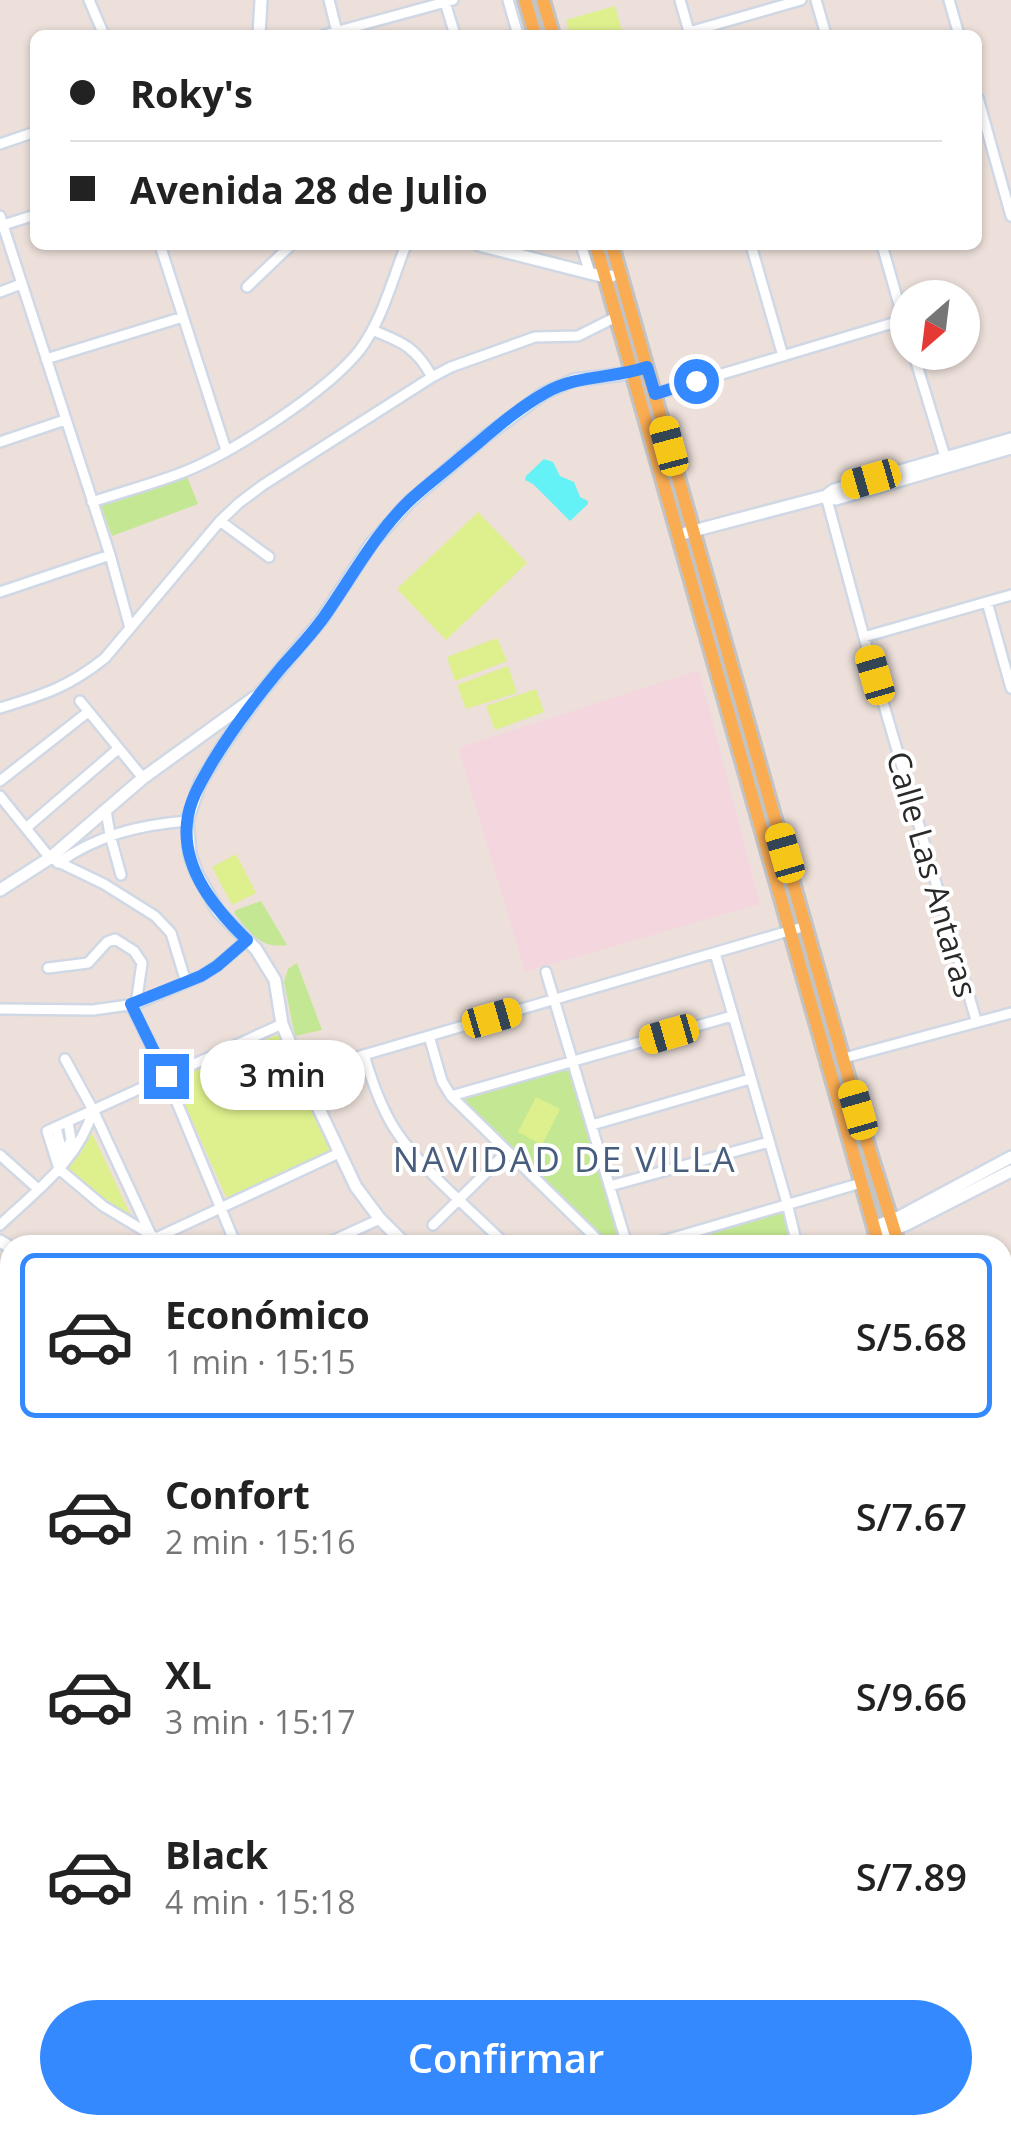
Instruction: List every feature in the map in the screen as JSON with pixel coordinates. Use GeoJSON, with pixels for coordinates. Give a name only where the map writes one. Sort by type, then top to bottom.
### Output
{"type":"FeatureCollection","features":[{"type":"Feature","properties":{"kind":"main road"},"geometry":{"type":"LineString","coordinates":[[524,0],[533,30]]}},
{"type":"Feature","properties":{"kind":"main road"},"geometry":{"type":"LineString","coordinates":[[543,0],[552,30]]}},
{"type":"Feature","properties":{"kind":"main road"},"geometry":{"type":"LineString","coordinates":[[597,250],[877,1235]]}},
{"type":"Feature","properties":{"kind":"main road"},"geometry":{"type":"LineString","coordinates":[[614,250],[896,1235]]}},
{"type":"Feature","properties":{"kind":"street"},"geometry":{"type":"LineString","coordinates":[[88,0],[102,30]]}},
{"type":"Feature","properties":{"kind":"street"},"geometry":{"type":"LineString","coordinates":[[259,30],[261,0]]}},
{"type":"Feature","properties":{"kind":"street"},"geometry":{"type":"LineString","coordinates":[[329,0],[336,30]]}},
{"type":"Feature","properties":{"kind":"street"},"geometry":{"type":"LineString","coordinates":[[508,0],[517,30]]}},
{"type":"Feature","properties":{"kind":"street"},"geometry":{"type":"LineString","coordinates":[[680,0],[688,30]]}},
{"type":"Feature","properties":{"kind":"street"},"geometry":{"type":"LineString","coordinates":[[699,30],[802,0]]}},
{"type":"Feature","properties":{"kind":"street"},"geometry":{"type":"LineString","coordinates":[[816,0],[825,30]]}},
{"type":"Feature","properties":{"kind":"street"},"geometry":{"type":"LineString","coordinates":[[949,0],[958,30]]}},
{"type":"Feature","properties":{"kind":"street"},"geometry":{"type":"LineString","coordinates":[[344,30],[449,1],[454,30]]}},
{"type":"Feature","properties":{"kind":"street"},"geometry":{"type":"LineString","coordinates":[[982,112],[1011,216]]}},
{"type":"Feature","properties":{"kind":"street"},"geometry":{"type":"LineString","coordinates":[[0,144],[30,134]]}},
{"type":"Feature","properties":{"kind":"street"},"geometry":{"type":"LineString","coordinates":[[30,216],[2,220],[130,628]]}},
{"type":"Feature","properties":{"kind":"street"},"geometry":{"type":"LineString","coordinates":[[162,250],[226,450]]}},
{"type":"Feature","properties":{"kind":"street"},"geometry":{"type":"LineString","coordinates":[[247,287],[286,250]]}},
{"type":"Feature","properties":{"kind":"street"},"geometry":{"type":"LineString","coordinates":[[92,502],[184,472],[280,418],[324,384],[358,352],[372,330],[404,250]]}},
{"type":"Feature","properties":{"kind":"street"},"geometry":{"type":"LineString","coordinates":[[518,250],[605,277],[621,274]]}},
{"type":"Feature","properties":{"kind":"street"},"geometry":{"type":"LineString","coordinates":[[583,250],[590,273]]}},
{"type":"Feature","properties":{"kind":"street"},"geometry":{"type":"LineString","coordinates":[[752,250],[783,356]]}},
{"type":"Feature","properties":{"kind":"street"},"geometry":{"type":"LineString","coordinates":[[883,250],[891,280]]}},
{"type":"Feature","properties":{"kind":"street"},"geometry":{"type":"LineString","coordinates":[[0,292],[21,284]]}},
{"type":"Feature","properties":{"kind":"street"},"geometry":{"type":"LineString","coordinates":[[46,359],[183,317]]}},
{"type":"Feature","properties":{"kind":"street"},"geometry":{"type":"LineString","coordinates":[[0,708],[68,684],[105,658],[220,521],[263,485],[432,377],[535,337],[578,336],[616,318]]}},
{"type":"Feature","properties":{"kind":"street"},"geometry":{"type":"LineString","coordinates":[[655,394],[890,324]]}},
{"type":"Feature","properties":{"kind":"street"},"geometry":{"type":"LineString","coordinates":[[372,330],[415,351],[432,377]]}},
{"type":"Feature","properties":{"kind":"street"},"geometry":{"type":"LineString","coordinates":[[396,1235],[356,1187],[339,1154],[282,1024],[276,980],[256,949],[218,911],[197,874],[190,855],[187,821],[200,782],[224,744],[322,619],[372,543],[409,502],[544,393],[574,380],[647,367]]}},
{"type":"Feature","properties":{"kind":"street"},"geometry":{"type":"LineString","coordinates":[[919,370],[947,462]]}},
{"type":"Feature","properties":{"kind":"street"},"geometry":{"type":"LineString","coordinates":[[0,442],[65,420]]}},
{"type":"Feature","properties":{"kind":"street"},"geometry":{"type":"LineString","coordinates":[[947,462],[1011,439]]}},
{"type":"Feature","properties":{"kind":"street"},"geometry":{"type":"LineString","coordinates":[[678,535],[826,496],[834,490],[1011,448]]}},
{"type":"Feature","properties":{"kind":"street","name":"Calle Las Antaras"},"geometry":{"type":"LineString","coordinates":[[826,496],[976,1020]]}},
{"type":"Feature","properties":{"kind":"street"},"geometry":{"type":"LineString","coordinates":[[220,521],[269,557]]}},
{"type":"Feature","properties":{"kind":"street"},"geometry":{"type":"LineString","coordinates":[[0,592],[110,555]]}},
{"type":"Feature","properties":{"kind":"street"},"geometry":{"type":"LineString","coordinates":[[864,637],[1011,595]]}},
{"type":"Feature","properties":{"kind":"street"},"geometry":{"type":"LineString","coordinates":[[987,602],[1011,688]]}},
{"type":"Feature","properties":{"kind":"street"},"geometry":{"type":"LineString","coordinates":[[54,860],[143,778],[259,695]]}},
{"type":"Feature","properties":{"kind":"street"},"geometry":{"type":"LineString","coordinates":[[80,701],[143,778]]}},
{"type":"Feature","properties":{"kind":"street"},"geometry":{"type":"LineString","coordinates":[[0,782],[88,712]]}},
{"type":"Feature","properties":{"kind":"street"},"geometry":{"type":"LineString","coordinates":[[26,828],[118,749]]}},
{"type":"Feature","properties":{"kind":"street"},"geometry":{"type":"LineString","coordinates":[[0,796],[54,860],[104,884],[155,916],[171,933],[186,982]]}},
{"type":"Feature","properties":{"kind":"street"},"geometry":{"type":"LineString","coordinates":[[106,810],[121,875]]}},
{"type":"Feature","properties":{"kind":"street"},"geometry":{"type":"LineString","coordinates":[[0,890],[110,835],[150,824],[187,821]]}},
{"type":"Feature","properties":{"kind":"street"},"geometry":{"type":"LineString","coordinates":[[302,1074],[806,926]]}},
{"type":"Feature","properties":{"kind":"street"},"geometry":{"type":"LineString","coordinates":[[48,968],[88,963],[114,939],[134,950],[142,963],[134,1004],[232,1235]]}},
{"type":"Feature","properties":{"kind":"street"},"geometry":{"type":"LineString","coordinates":[[0,1009],[93,1010],[134,1004],[217,966],[247,940]]}},
{"type":"Feature","properties":{"kind":"street"},"geometry":{"type":"LineString","coordinates":[[714,953],[795,1235]]}},
{"type":"Feature","properties":{"kind":"street"},"geometry":{"type":"LineString","coordinates":[[546,972],[624,1235]]}},
{"type":"Feature","properties":{"kind":"street"},"geometry":{"type":"LineString","coordinates":[[844,1058],[1011,1012]]}},
{"type":"Feature","properties":{"kind":"street"},"geometry":{"type":"LineString","coordinates":[[452,1096],[732,1016]]}},
{"type":"Feature","properties":{"kind":"street"},"geometry":{"type":"LineString","coordinates":[[52,1129],[282,1024]]}},
{"type":"Feature","properties":{"kind":"street"},"geometry":{"type":"LineString","coordinates":[[430,1036],[442,1081],[452,1096],[593,1235]]}},
{"type":"Feature","properties":{"kind":"street"},"geometry":{"type":"LineString","coordinates":[[364,1055],[398,1133],[496,1235]]}},
{"type":"Feature","properties":{"kind":"street"},"geometry":{"type":"LineString","coordinates":[[65,1059],[94,1110],[153,1235]]}},
{"type":"Feature","properties":{"kind":"street"},"geometry":{"type":"LineString","coordinates":[[592,1125],[750,1079]]}},
{"type":"Feature","properties":{"kind":"street"},"geometry":{"type":"LineString","coordinates":[[0,1225],[78,1149],[94,1110]]}},
{"type":"Feature","properties":{"kind":"street"},"geometry":{"type":"LineString","coordinates":[[59,1169],[71,1140],[68,1122]]}},
{"type":"Feature","properties":{"kind":"street"},"geometry":{"type":"LineString","coordinates":[[52,1129],[59,1169],[93,1199],[151,1235]]}},
{"type":"Feature","properties":{"kind":"street"},"geometry":{"type":"LineString","coordinates":[[52,1129],[62,1156]]}},
{"type":"Feature","properties":{"kind":"street"},"geometry":{"type":"LineString","coordinates":[[610,1186],[769,1142]]}},
{"type":"Feature","properties":{"kind":"street"},"geometry":{"type":"LineString","coordinates":[[433,1225],[507,1152]]}},
{"type":"Feature","properties":{"kind":"street"},"geometry":{"type":"LineString","coordinates":[[155,1235],[339,1154]]}},
{"type":"Feature","properties":{"kind":"street"},"geometry":{"type":"LineString","coordinates":[[0,1155],[38,1189]]}},
{"type":"Feature","properties":{"kind":"street"},"geometry":{"type":"LineString","coordinates":[[878,1235],[1011,1157]]}},
{"type":"Feature","properties":{"kind":"street"},"geometry":{"type":"LineString","coordinates":[[892,1225],[1011,1171]]}},
{"type":"Feature","properties":{"kind":"street"},"geometry":{"type":"LineString","coordinates":[[681,1235],[862,1182]]}},
{"type":"Feature","properties":{"kind":"street"},"geometry":{"type":"LineString","coordinates":[[344,1235],[380,1219]]}},
{"type":"Feature","properties":{"kind":"shaded area"},"geometry":{"type":"Polygon","coordinates":[[[699,670],[760,904],[525,972],[458,748],[699,670]]]}},
{"type":"Feature","properties":{"kind":"green space"},"geometry":{"type":"Polygon","coordinates":[[[615,6],[622,30],[569,30],[566,20],[615,6]]]}},
{"type":"Feature","properties":{"kind":"green space"},"geometry":{"type":"Polygon","coordinates":[[[186,474],[198,504],[112,536],[101,506],[186,474]]]}},
{"type":"Feature","properties":{"kind":"green space"},"geometry":{"type":"Polygon","coordinates":[[[478,512],[527,563],[446,640],[397,589],[478,512]]]}},
{"type":"Feature","properties":{"kind":"green space"},"geometry":{"type":"Polygon","coordinates":[[[497,638],[507,661],[455,681],[447,657],[497,638]]]}},
{"type":"Feature","properties":{"kind":"green space"},"geometry":{"type":"Polygon","coordinates":[[[508,666],[517,693],[466,709],[457,685],[508,666]]]}},
{"type":"Feature","properties":{"kind":"green space"},"geometry":{"type":"Polygon","coordinates":[[[536,689],[544,712],[495,730],[486,706],[536,689]]]}},
{"type":"Feature","properties":{"kind":"green space"},"geometry":{"type":"Polygon","coordinates":[[[236,854],[256,893],[232,905],[212,867],[236,854]]]}},
{"type":"Feature","properties":{"kind":"green space"},"geometry":{"type":"Polygon","coordinates":[[[261,901],[287,945],[263,942],[234,913],[261,901]]]}},
{"type":"Feature","properties":{"kind":"green space"},"geometry":{"type":"Polygon","coordinates":[[[297,963],[322,1030],[295,1036],[284,982],[288,969],[297,963]]]}},
{"type":"Feature","properties":{"kind":"green space"},"geometry":{"type":"Polygon","coordinates":[[[279,1034],[331,1151],[227,1199],[174,1080],[279,1034]]]}},
{"type":"Feature","properties":{"kind":"green space"},"geometry":{"type":"Polygon","coordinates":[[[566,1068],[572,1071],[617,1235],[595,1235],[463,1104],[466,1097],[566,1068]]]}},
{"type":"Feature","properties":{"kind":"green space"},"geometry":{"type":"Polygon","coordinates":[[[536,1097],[560,1109],[542,1145],[518,1132],[536,1097]]]}},
{"type":"Feature","properties":{"kind":"green space"},"geometry":{"type":"Polygon","coordinates":[[[91,1131],[133,1220],[101,1200],[68,1171],[91,1131]]]}},
{"type":"Feature","properties":{"kind":"green space"},"geometry":{"type":"Polygon","coordinates":[[[784,1210],[790,1235],[709,1235],[708,1232],[784,1210]]]}},
{"type":"Feature","properties":{"kind":"water"},"geometry":{"type":"Polygon","coordinates":[[[544,459],[553,462],[560,476],[574,482],[580,497],[588,501],[570,521],[525,480],[544,459]]]}},
{"type":"Feature","properties":{"kind":"district","name":"NAVIDAD DE VILLA"},"geometry":{"type":"Point","coordinates":[565,1158]}},
{"type":"Feature","properties":{"kind":"route"},"geometry":{"type":"LineString","coordinates":[[166,1076],[131,1004],[201,976],[247,940],[218,911],[197,874],[187,838],[192,802],[224,744],[322,619],[372,543],[409,502],[486,436],[558,386],[590,376],[647,367],[655,394],[696,381]]}}]}
